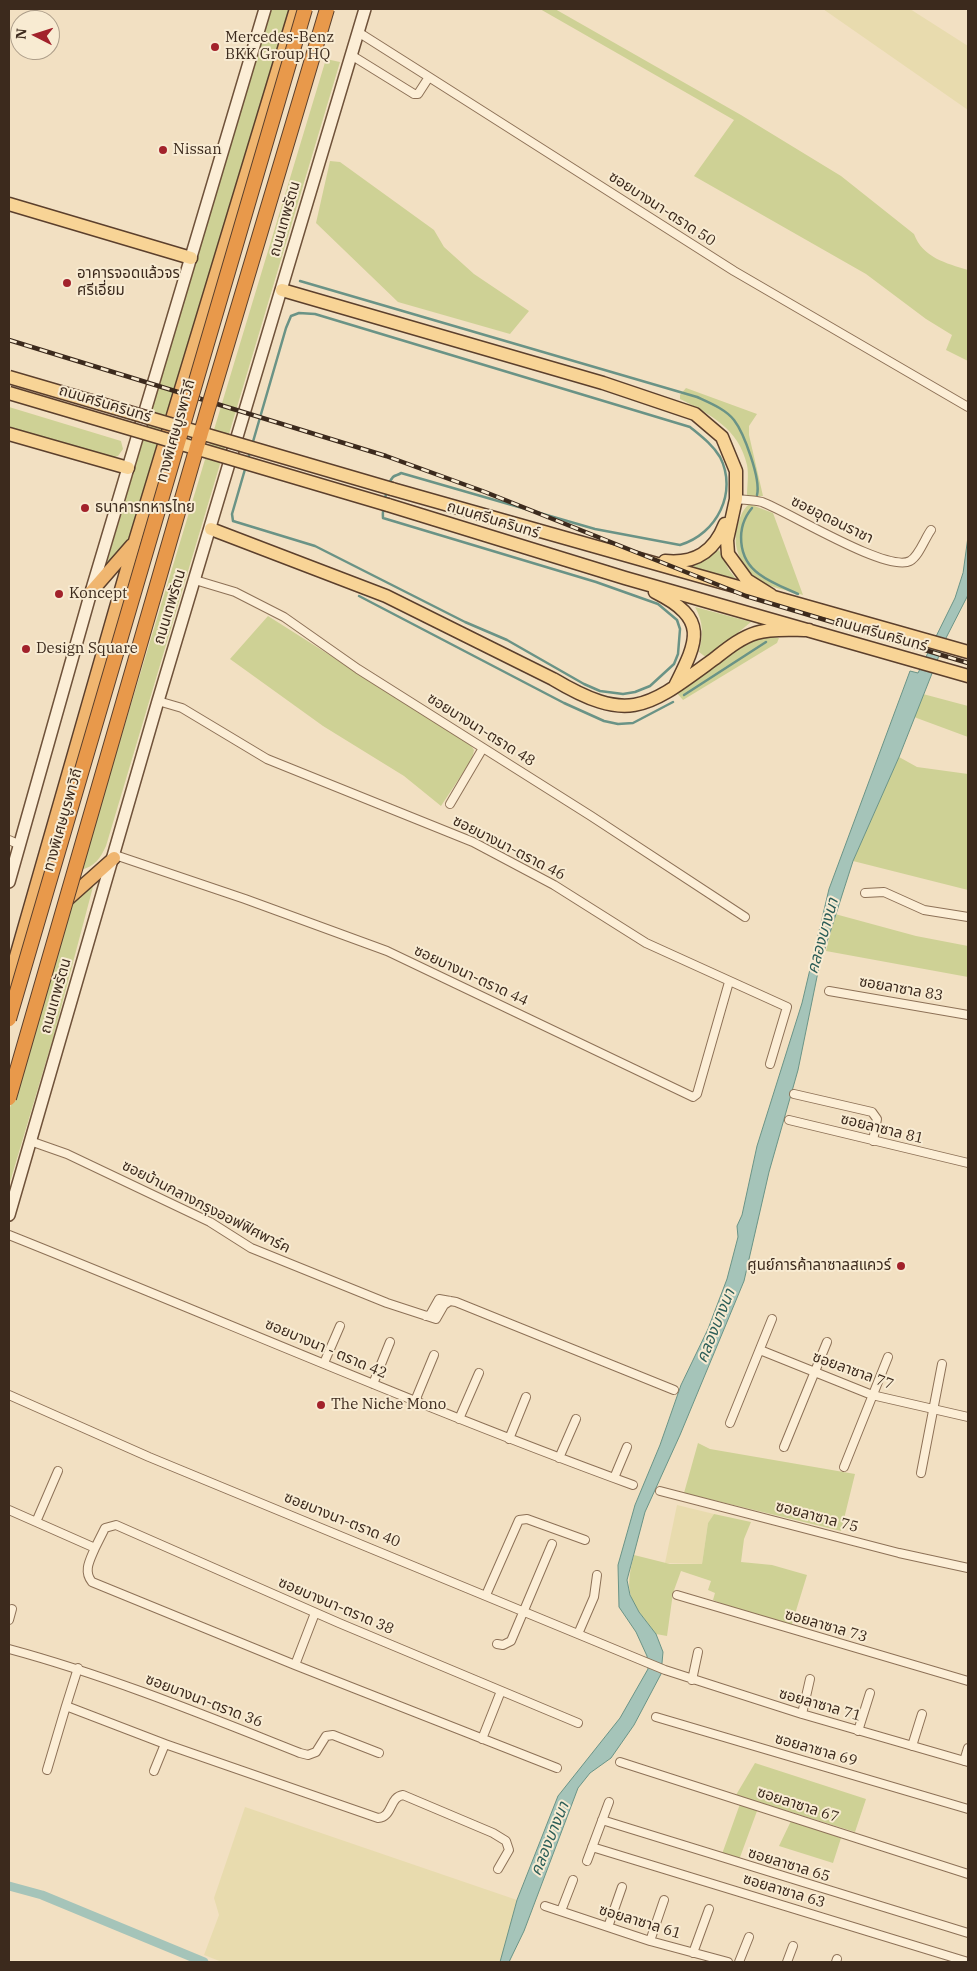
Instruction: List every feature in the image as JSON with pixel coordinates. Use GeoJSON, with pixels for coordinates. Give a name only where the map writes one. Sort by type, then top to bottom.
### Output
{"type":"FeatureCollection","features":[{"type":"Feature","properties":{"kind":"highway"},"geometry":{"type":"LineString","coordinates":[[9,981],[135,541],[296,9]]}},
{"type":"Feature","properties":{"kind":"highway","name":"ทางพิเศษบูรพาวิถี"},"geometry":{"type":"LineString","coordinates":[[9,1020],[305,9]]}},
{"type":"Feature","properties":{"kind":"highway","name":"ทางพิเศษบูรพาวิถี"},"geometry":{"type":"LineString","coordinates":[[9,1065],[319,9]]}},
{"type":"Feature","properties":{"kind":"highway"},"geometry":{"type":"LineString","coordinates":[[9,1099],[204,422],[327,9]]}},
{"type":"Feature","properties":{"kind":"highway","name":"ถนนเทพรัตน"},"geometry":{"type":"LineString","coordinates":[[9,1099],[332,9]]}},
{"type":"Feature","properties":{"kind":"highway"},"geometry":{"type":"LineString","coordinates":[[91,592],[135,541]]}},
{"type":"Feature","properties":{"kind":"highway"},"geometry":{"type":"LineString","coordinates":[[68,899],[114,857]]}},
{"type":"Feature","properties":{"kind":"main road"},"geometry":{"type":"LineString","coordinates":[[9,882],[14,843],[91,592],[264,9]]}},
{"type":"Feature","properties":{"kind":"main road","name":"ถนนเทพรัตน"},"geometry":{"type":"LineString","coordinates":[[9,1215],[158,701],[211,530],[365,9]]}},
{"type":"Feature","properties":{"kind":"main road"},"geometry":{"type":"LineString","coordinates":[[9,204],[191,258]]}},
{"type":"Feature","properties":{"kind":"main road"},"geometry":{"type":"LineString","coordinates":[[282,290],[602,383],[695,414],[722,438],[736,471],[735,503],[727,540],[728,554],[747,580],[771,595]]}},
{"type":"Feature","properties":{"kind":"main road","name":"ถนนศรีนครินทร์"},"geometry":{"type":"LineString","coordinates":[[9,377],[392,489],[968,652]]}},
{"type":"Feature","properties":{"kind":"main road","name":"ถนนศรีนครินทร์"},"geometry":{"type":"LineString","coordinates":[[9,393],[388,505],[625,578],[968,676]]}},
{"type":"Feature","properties":{"kind":"main road"},"geometry":{"type":"LineString","coordinates":[[9,434],[128,468]]}},
{"type":"Feature","properties":{"kind":"main road"},"geometry":{"type":"LineString","coordinates":[[641,559],[673,562],[701,556],[721,534],[735,503]]}},
{"type":"Feature","properties":{"kind":"main road"},"geometry":{"type":"LineString","coordinates":[[211,530],[386,596],[554,679],[580,695],[604,704],[628,707],[654,700],[674,688],[740,640],[756,633],[809,630]]}},
{"type":"Feature","properties":{"kind":"main road"},"geometry":{"type":"LineString","coordinates":[[625,578],[675,602],[691,618],[694,634],[692,652],[674,688]]}},
{"type":"Feature","properties":{"kind":"street","name":"ซอยบางนา-ตราด 50"},"geometry":{"type":"LineString","coordinates":[[358,32],[734,272],[968,407]]}},
{"type":"Feature","properties":{"kind":"street"},"geometry":{"type":"LineString","coordinates":[[351,56],[414,94],[418,94],[430,77]]}},
{"type":"Feature","properties":{"kind":"street","name":"ซอยอุดอนราชา"},"geometry":{"type":"LineString","coordinates":[[735,503],[760,501],[861,552],[900,563],[913,559],[931,530]]}},
{"type":"Feature","properties":{"kind":"street","name":"ซอยบางนา-ตราด 48"},"geometry":{"type":"LineString","coordinates":[[195,580],[235,592],[284,617],[358,669],[745,918]]}},
{"type":"Feature","properties":{"kind":"street","name":"ซอยบางนา-ตราด 46"},"geometry":{"type":"LineString","coordinates":[[158,701],[182,708],[267,759],[473,842],[554,885],[646,943],[788,1007],[770,1064]]}},
{"type":"Feature","properties":{"kind":"street"},"geometry":{"type":"LineString","coordinates":[[450,804],[483,748]]}},
{"type":"Feature","properties":{"kind":"street","name":"ซอยบางนา-ตราด 44"},"geometry":{"type":"LineString","coordinates":[[114,857],[245,899],[387,951],[693,1097],[697,1094],[729,982]]}},
{"type":"Feature","properties":{"kind":"street"},"geometry":{"type":"LineString","coordinates":[[865,893],[884,892],[924,910],[968,917]]}},
{"type":"Feature","properties":{"kind":"street","name":"ซอยลาซาล 83"},"geometry":{"type":"LineString","coordinates":[[829,991],[968,1015]]}},
{"type":"Feature","properties":{"kind":"street"},"geometry":{"type":"LineString","coordinates":[[794,1094],[872,1112],[877,1119],[873,1141]]}},
{"type":"Feature","properties":{"kind":"street","name":"ซอยลาซาล 81"},"geometry":{"type":"LineString","coordinates":[[789,1120],[968,1163]]}},
{"type":"Feature","properties":{"kind":"street","name":"ซอยบ้านกลางกรุงออฟฟิศพาร์ค"},"geometry":{"type":"LineString","coordinates":[[30,1141],[67,1154],[210,1222],[251,1248],[387,1304],[426,1316],[430,1315],[439,1299],[450,1301],[674,1390]]}},
{"type":"Feature","properties":{"kind":"street","name":"ซอยบางนา - ตราด 42"},"geometry":{"type":"LineString","coordinates":[[9,1235],[459,1419],[633,1485]]}},
{"type":"Feature","properties":{"kind":"street"},"geometry":{"type":"LineString","coordinates":[[730,1423],[772,1319]]}},
{"type":"Feature","properties":{"kind":"street"},"geometry":{"type":"LineString","coordinates":[[324,1364],[340,1326]]}},
{"type":"Feature","properties":{"kind":"street"},"geometry":{"type":"LineString","coordinates":[[372,1384],[390,1342]]}},
{"type":"Feature","properties":{"kind":"street"},"geometry":{"type":"LineString","coordinates":[[784,1447],[827,1342]]}},
{"type":"Feature","properties":{"kind":"street","name":"ซอยลาซาล 77"},"geometry":{"type":"LineString","coordinates":[[760,1350],[872,1395],[968,1417]]}},
{"type":"Feature","properties":{"kind":"street"},"geometry":{"type":"LineString","coordinates":[[415,1401],[434,1355]]}},
{"type":"Feature","properties":{"kind":"street"},"geometry":{"type":"LineString","coordinates":[[844,1468],[888,1356]]}},
{"type":"Feature","properties":{"kind":"street"},"geometry":{"type":"LineString","coordinates":[[921,1473],[942,1364]]}},
{"type":"Feature","properties":{"kind":"street"},"geometry":{"type":"LineString","coordinates":[[459,1419],[479,1373]]}},
{"type":"Feature","properties":{"kind":"street","name":"ซอยบางนา-ตราด 40"},"geometry":{"type":"LineString","coordinates":[[9,1395],[149,1457],[665,1670]]}},
{"type":"Feature","properties":{"kind":"street"},"geometry":{"type":"LineString","coordinates":[[509,1439],[526,1397]]}},
{"type":"Feature","properties":{"kind":"street"},"geometry":{"type":"LineString","coordinates":[[559,1458],[576,1419]]}},
{"type":"Feature","properties":{"kind":"street"},"geometry":{"type":"LineString","coordinates":[[614,1478],[627,1447]]}},
{"type":"Feature","properties":{"kind":"street"},"geometry":{"type":"LineString","coordinates":[[36,1522],[58,1472]]}},
{"type":"Feature","properties":{"kind":"street","name":"ซอยลาซาล 75"},"geometry":{"type":"LineString","coordinates":[[660,1491],[968,1568]]}},
{"type":"Feature","properties":{"kind":"street"},"geometry":{"type":"LineString","coordinates":[[9,1510],[95,1548]]}},
{"type":"Feature","properties":{"kind":"street"},"geometry":{"type":"LineString","coordinates":[[486,1595],[519,1520],[527,1519],[585,1540]]}},
{"type":"Feature","properties":{"kind":"street","name":"ซอยบางนา-ตราด 38"},"geometry":{"type":"LineString","coordinates":[[557,1768],[295,1665],[92,1582],[87,1576],[87,1568],[95,1548],[105,1528],[116,1525],[315,1613],[578,1723]]}},
{"type":"Feature","properties":{"kind":"street"},"geometry":{"type":"LineString","coordinates":[[497,1644],[506,1644],[511,1641],[552,1544]]}},
{"type":"Feature","properties":{"kind":"street"},"geometry":{"type":"LineString","coordinates":[[578,1634],[594,1597],[596,1575]]}},
{"type":"Feature","properties":{"kind":"street","name":"ซอยลาซาล 73"},"geometry":{"type":"LineString","coordinates":[[677,1595],[968,1681]]}},
{"type":"Feature","properties":{"kind":"street"},"geometry":{"type":"LineString","coordinates":[[9,1620],[12,1609]]}},
{"type":"Feature","properties":{"kind":"street"},"geometry":{"type":"LineString","coordinates":[[295,1665],[315,1613]]}},
{"type":"Feature","properties":{"kind":"street","name":"ซอยบางนา-ตราด 36"},"geometry":{"type":"LineString","coordinates":[[9,1649],[78,1668],[300,1753],[316,1752],[326,1736],[333,1735],[379,1753]]}},
{"type":"Feature","properties":{"kind":"street"},"geometry":{"type":"LineString","coordinates":[[692,1680],[698,1652]]}},
{"type":"Feature","properties":{"kind":"street"},"geometry":{"type":"LineString","coordinates":[[47,1770],[78,1668]]}},
{"type":"Feature","properties":{"kind":"street","name":"ซอยลาซาล 71"},"geometry":{"type":"LineString","coordinates":[[665,1670],[802,1714],[966,1762]]}},
{"type":"Feature","properties":{"kind":"street"},"geometry":{"type":"LineString","coordinates":[[802,1714],[810,1679]]}},
{"type":"Feature","properties":{"kind":"street"},"geometry":{"type":"LineString","coordinates":[[482,1738],[501,1691]]}},
{"type":"Feature","properties":{"kind":"street"},"geometry":{"type":"LineString","coordinates":[[858,1730],[870,1693]]}},
{"type":"Feature","properties":{"kind":"street"},"geometry":{"type":"LineString","coordinates":[[66,1706],[165,1744],[378,1818],[384,1818],[395,1799],[403,1795],[493,1833],[506,1841],[509,1850],[498,1869]]}},
{"type":"Feature","properties":{"kind":"street"},"geometry":{"type":"LineString","coordinates":[[912,1746],[922,1714]]}},
{"type":"Feature","properties":{"kind":"street","name":"ซอยลาซาล 69"},"geometry":{"type":"LineString","coordinates":[[656,1718],[968,1809]]}},
{"type":"Feature","properties":{"kind":"street"},"geometry":{"type":"LineString","coordinates":[[154,1771],[165,1744]]}},
{"type":"Feature","properties":{"kind":"street"},"geometry":{"type":"LineString","coordinates":[[966,1762],[968,1748]]}},
{"type":"Feature","properties":{"kind":"street","name":"ซอยลาซาล 67"},"geometry":{"type":"LineString","coordinates":[[620,1762],[968,1874]]}},
{"type":"Feature","properties":{"kind":"street"},"geometry":{"type":"LineString","coordinates":[[587,1861],[609,1802]]}},
{"type":"Feature","properties":{"kind":"street","name":"ซอยลาซาล 65"},"geometry":{"type":"LineString","coordinates":[[602,1820],[968,1933]]}},
{"type":"Feature","properties":{"kind":"street","name":"ซอยลาซาล 63"},"geometry":{"type":"LineString","coordinates":[[592,1847],[968,1962]]}},
{"type":"Feature","properties":{"kind":"street"},"geometry":{"type":"LineString","coordinates":[[561,1911],[573,1880]]}},
{"type":"Feature","properties":{"kind":"street"},"geometry":{"type":"LineString","coordinates":[[608,1927],[622,1887]]}},
{"type":"Feature","properties":{"kind":"street"},"geometry":{"type":"LineString","coordinates":[[650,1941],[664,1900]]}},
{"type":"Feature","properties":{"kind":"street","name":"ซอยลาซาล 61"},"geometry":{"type":"LineString","coordinates":[[545,1906],[650,1941],[728,1962]]}},
{"type":"Feature","properties":{"kind":"street"},"geometry":{"type":"LineString","coordinates":[[694,1953],[708,1909]]}},
{"type":"Feature","properties":{"kind":"street"},"geometry":{"type":"LineString","coordinates":[[740,1962],[749,1937]]}},
{"type":"Feature","properties":{"kind":"street"},"geometry":{"type":"LineString","coordinates":[[787,1962],[793,1946]]}},
{"type":"Feature","properties":{"kind":"shaded area"},"geometry":{"type":"Polygon","coordinates":[[[823,9],[910,9],[968,46],[968,110],[823,9]]]}},
{"type":"Feature","properties":{"kind":"shaded area"},"geometry":{"type":"Polygon","coordinates":[[[677,1505],[714,1514],[708,1523],[702,1564],[665,1563],[677,1505]]]}},
{"type":"Feature","properties":{"kind":"shaded area"},"geometry":{"type":"Polygon","coordinates":[[[245,1807],[517,1900],[500,1962],[222,1962],[204,1955],[219,1915],[214,1898],[245,1807]]]}},
{"type":"Feature","properties":{"kind":"green space"},"geometry":{"type":"Polygon","coordinates":[[[271,9],[291,9],[135,531],[110,563],[107,562],[271,9]]]}},
{"type":"Feature","properties":{"kind":"green space"},"geometry":{"type":"Polygon","coordinates":[[[540,9],[555,9],[741,115],[841,176],[914,234],[923,249],[929,254],[944,262],[968,270],[968,361],[946,350],[952,335],[926,319],[866,274],[694,176],[734,120],[540,9]]]}},
{"type":"Feature","properties":{"kind":"green space"},"geometry":{"type":"Polygon","coordinates":[[[326,59],[340,62],[106,846],[102,855],[96,861],[81,870],[326,59]]]}},
{"type":"Feature","properties":{"kind":"green space"},"geometry":{"type":"Polygon","coordinates":[[[330,161],[340,162],[434,230],[444,247],[474,274],[529,311],[510,334],[398,302],[316,223],[330,161]]]}},
{"type":"Feature","properties":{"kind":"green space"},"geometry":{"type":"Polygon","coordinates":[[[686,388],[757,414],[749,426],[749,435],[763,496],[747,496],[747,465],[743,452],[730,432],[722,424],[680,399],[680,395],[686,388]]]}},
{"type":"Feature","properties":{"kind":"green space"},"geometry":{"type":"Polygon","coordinates":[[[9,407],[121,441],[123,449],[118,456],[109,459],[9,427],[9,407]]]}},
{"type":"Feature","properties":{"kind":"green space"},"geometry":{"type":"Polygon","coordinates":[[[749,504],[773,513],[803,595],[773,587],[758,580],[743,563],[737,550],[736,536],[741,515],[749,504]]]}},
{"type":"Feature","properties":{"kind":"green space"},"geometry":{"type":"Polygon","coordinates":[[[719,550],[736,579],[693,568],[694,564],[719,550]]]}},
{"type":"Feature","properties":{"kind":"green space"},"geometry":{"type":"Polygon","coordinates":[[[695,607],[751,622],[707,658],[699,652],[702,629],[695,607]]]}},
{"type":"Feature","properties":{"kind":"green space"},"geometry":{"type":"Polygon","coordinates":[[[268,616],[470,744],[474,750],[472,759],[441,806],[404,776],[323,726],[230,659],[268,616]]]}},
{"type":"Feature","properties":{"kind":"green space"},"geometry":{"type":"Polygon","coordinates":[[[779,638],[777,643],[683,700],[676,692],[752,639],[779,638]]]}},
{"type":"Feature","properties":{"kind":"green space"},"geometry":{"type":"Polygon","coordinates":[[[923,694],[968,706],[968,737],[914,717],[923,694]]]}},
{"type":"Feature","properties":{"kind":"green space"},"geometry":{"type":"Polygon","coordinates":[[[899,757],[917,767],[968,774],[968,890],[853,861],[899,757]]]}},
{"type":"Feature","properties":{"kind":"green space"},"geometry":{"type":"Polygon","coordinates":[[[94,883],[53,1038],[10,1182],[9,1111],[74,898],[94,883]]]}},
{"type":"Feature","properties":{"kind":"green space"},"geometry":{"type":"Polygon","coordinates":[[[835,914],[916,936],[968,946],[968,977],[826,951],[835,914]]]}},
{"type":"Feature","properties":{"kind":"green space"},"geometry":{"type":"Polygon","coordinates":[[[698,1443],[710,1449],[855,1474],[841,1531],[684,1493],[698,1443]]]}},
{"type":"Feature","properties":{"kind":"green space"},"geometry":{"type":"Polygon","coordinates":[[[714,1514],[751,1522],[744,1539],[741,1562],[772,1565],[807,1575],[791,1627],[740,1611],[713,1600],[715,1593],[708,1590],[711,1581],[681,1571],[673,1593],[667,1636],[656,1634],[640,1614],[631,1598],[629,1580],[634,1555],[670,1564],[702,1564],[708,1523],[714,1514]]]}},
{"type":"Feature","properties":{"kind":"green space"},"geometry":{"type":"Polygon","coordinates":[[[755,1763],[866,1799],[855,1832],[736,1795],[755,1763]]]}},
{"type":"Feature","properties":{"kind":"green space"},"geometry":{"type":"Polygon","coordinates":[[[740,1804],[757,1811],[739,1860],[722,1854],[740,1804]]]}},
{"type":"Feature","properties":{"kind":"green space"},"geometry":{"type":"Polygon","coordinates":[[[791,1821],[841,1838],[833,1863],[779,1846],[791,1821]]]}},
{"type":"Feature","properties":{"kind":"water","name":"คลองบางนา"},"geometry":{"type":"Polygon","coordinates":[[[968,537],[968,595],[946,638],[899,757],[853,861],[819,967],[798,1070],[769,1172],[744,1281],[680,1435],[645,1512],[627,1580],[630,1595],[639,1612],[656,1634],[663,1652],[661,1674],[634,1725],[611,1758],[590,1773],[578,1788],[524,1931],[509,1962],[500,1962],[517,1900],[558,1796],[620,1718],[648,1669],[647,1656],[636,1632],[619,1607],[618,1565],[635,1505],[660,1445],[681,1385],[708,1329],[727,1279],[738,1237],[737,1226],[742,1215],[757,1146],[802,1003],[829,889],[910,671],[918,673],[955,598],[963,573],[968,537]]]}},
{"type":"Feature","properties":{"kind":"waterway"},"geometry":{"type":"LineString","coordinates":[[300,281],[697,397],[726,413],[738,426],[747,445],[754,468],[758,488],[757,495]]}},
{"type":"Feature","properties":{"kind":"waterway"},"geometry":{"type":"LineString","coordinates":[[299,313],[315,314],[690,427],[706,441],[720,457],[725,470],[727,484],[725,497],[721,510],[714,522],[704,532],[680,545],[595,529],[401,473],[394,476],[391,480],[384,503],[383,518],[596,582],[658,604],[677,620],[680,629],[678,654],[674,664],[650,686],[635,692],[623,694],[600,691],[584,684],[507,640],[465,622],[315,546],[233,521],[232,514],[286,328],[291,316],[299,313]]}},
{"type":"Feature","properties":{"kind":"waterway"},"geometry":{"type":"LineString","coordinates":[[752,508],[743,524],[741,533],[741,542],[746,560],[759,574],[798,594]]}},
{"type":"Feature","properties":{"kind":"waterway"},"geometry":{"type":"LineString","coordinates":[[359,596],[564,703],[604,721],[618,724],[633,723],[673,702]]}},
{"type":"Feature","properties":{"kind":"waterway"},"geometry":{"type":"LineString","coordinates":[[684,695],[766,642]]}},
{"type":"Feature","properties":{"kind":"waterway"},"geometry":{"type":"LineString","coordinates":[[9,1886],[42,1895],[204,1962]]}},
{"type":"Feature","properties":{"kind":"railway"},"geometry":{"type":"LineString","coordinates":[[9,340],[386,456],[485,492],[746,596],[968,663]]}},
{"type":"Feature","properties":{"kind":"place","name":"Mercedes-Benz BKK Group HQ"},"geometry":{"type":"Point","coordinates":[215,47]}},
{"type":"Feature","properties":{"kind":"place","name":"Nissan"},"geometry":{"type":"Point","coordinates":[163,150]}},
{"type":"Feature","properties":{"kind":"place","name":"อาคารจอดแล้วจร ศรีเอี่ยม"},"geometry":{"type":"Point","coordinates":[67,283]}},
{"type":"Feature","properties":{"kind":"place","name":"ธนาคารทหารไทย"},"geometry":{"type":"Point","coordinates":[85,508]}},
{"type":"Feature","properties":{"kind":"place","name":"Koncept"},"geometry":{"type":"Point","coordinates":[59,594]}},
{"type":"Feature","properties":{"kind":"place","name":"Design Square"},"geometry":{"type":"Point","coordinates":[26,649]}},
{"type":"Feature","properties":{"kind":"place","name":"ศูนย์การค้าลาซาลสแควร์"},"geometry":{"type":"Point","coordinates":[901,1266]}},
{"type":"Feature","properties":{"kind":"place","name":"The Niche Mono"},"geometry":{"type":"Point","coordinates":[321,1405]}}]}
